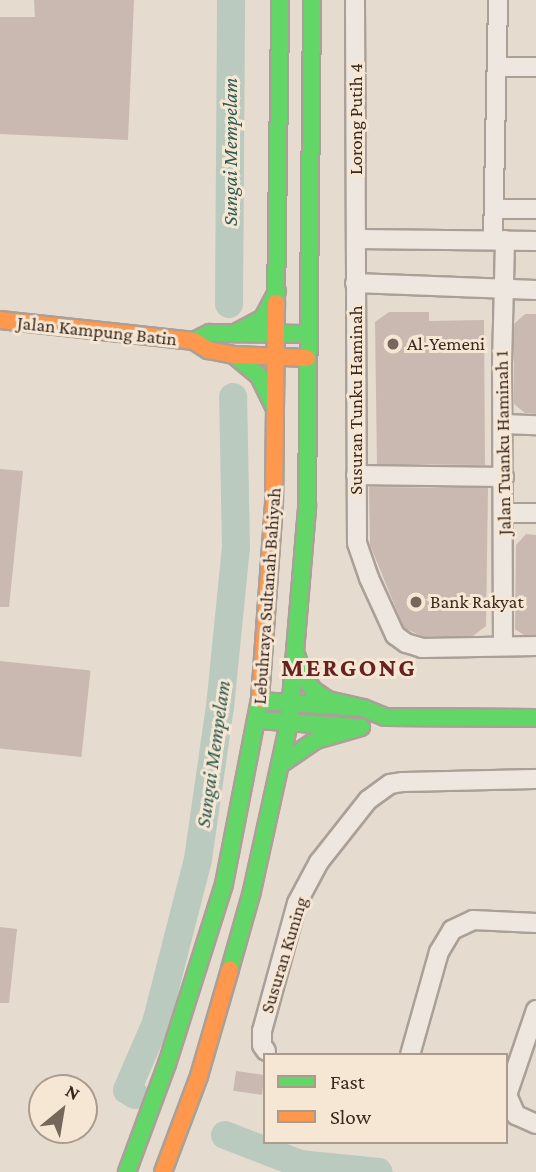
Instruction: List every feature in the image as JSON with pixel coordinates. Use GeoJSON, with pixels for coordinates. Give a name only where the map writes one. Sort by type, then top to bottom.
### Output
{"type":"FeatureCollection","features":[{"type":"Feature","properties":{"kind":"main road","name":"Lebuhraya Sultanah Bahiyah"},"geometry":{"type":"LineString","coordinates":[[127,1172],[167,1064],[224,884],[258,720],[274,505],[280,0]]}},
{"type":"Feature","properties":{"kind":"main road","name":"Lebuhraya Sultanah Bahiyah"},"geometry":{"type":"LineString","coordinates":[[163,1172],[199,1076],[252,891],[289,723],[297,657],[307,507],[312,0]]}},
{"type":"Feature","properties":{"kind":"main road"},"geometry":{"type":"LineString","coordinates":[[235,333],[263,318],[273,304],[278,287]]}},
{"type":"Feature","properties":{"kind":"main road","name":"Jalan Kampung Batin"},"geometry":{"type":"LineString","coordinates":[[0,320],[194,341],[208,351],[234,355],[307,358]]}},
{"type":"Feature","properties":{"kind":"main road","name":"Jalan Kampung Batin"},"geometry":{"type":"LineString","coordinates":[[194,341],[210,333],[308,334]]}},
{"type":"Feature","properties":{"kind":"main road"},"geometry":{"type":"LineString","coordinates":[[234,355],[259,376],[275,412]]}},
{"type":"Feature","properties":{"kind":"main road"},"geometry":{"type":"LineString","coordinates":[[297,657],[303,675],[313,690],[328,700],[363,708],[385,717],[536,718]]}},
{"type":"Feature","properties":{"kind":"main road"},"geometry":{"type":"LineString","coordinates":[[260,701],[363,708]]}},
{"type":"Feature","properties":{"kind":"main road"},"geometry":{"type":"LineString","coordinates":[[281,765],[316,740],[385,717]]}},
{"type":"Feature","properties":{"kind":"main road"},"geometry":{"type":"LineString","coordinates":[[258,720],[361,727]]}},
{"type":"Feature","properties":{"kind":"street","name":"Lorong Putih 4"},"geometry":{"type":"LineString","coordinates":[[355,0],[355,284]]}},
{"type":"Feature","properties":{"kind":"street","name":"Jalan Tuanku Haminah 1"},"geometry":{"type":"LineString","coordinates":[[498,0],[494,209],[503,289],[503,645]]}},
{"type":"Feature","properties":{"kind":"street"},"geometry":{"type":"LineString","coordinates":[[498,67],[536,68]]}},
{"type":"Feature","properties":{"kind":"street"},"geometry":{"type":"LineString","coordinates":[[494,209],[536,209]]}},
{"type":"Feature","properties":{"kind":"street"},"geometry":{"type":"LineString","coordinates":[[356,239],[536,241]]}},
{"type":"Feature","properties":{"kind":"street","name":"Susuran Tunku Haminah"},"geometry":{"type":"LineString","coordinates":[[503,645],[422,648],[406,643],[395,635],[363,561],[358,543],[356,475],[355,284],[536,289]]}},
{"type":"Feature","properties":{"kind":"street"},"geometry":{"type":"LineString","coordinates":[[503,424],[536,425]]}},
{"type":"Feature","properties":{"kind":"street"},"geometry":{"type":"LineString","coordinates":[[356,475],[504,477]]}},
{"type":"Feature","properties":{"kind":"street"},"geometry":{"type":"LineString","coordinates":[[505,513],[536,513]]}},
{"type":"Feature","properties":{"kind":"street"},"geometry":{"type":"LineString","coordinates":[[503,645],[536,646]]}},
{"type":"Feature","properties":{"kind":"street","name":"Susuran Kuning"},"geometry":{"type":"LineString","coordinates":[[266,1051],[262,1045],[262,1031],[297,903],[315,869],[368,800],[390,784],[403,782],[536,779]]}},
{"type":"Feature","properties":{"kind":"street"},"geometry":{"type":"LineString","coordinates":[[411,1053],[439,952],[452,930],[473,920],[536,923]]}},
{"type":"Feature","properties":{"kind":"street"},"geometry":{"type":"LineString","coordinates":[[508,1092],[536,1010]]}},
{"type":"Feature","properties":{"kind":"street"},"geometry":{"type":"LineString","coordinates":[[508,1097],[516,1115],[535,1120]]}},
{"type":"Feature","properties":{"kind":"building"},"geometry":{"type":"Polygon","coordinates":[[[34,0],[134,0],[128,140],[0,134],[0,17],[35,17],[34,0]]]}},
{"type":"Feature","properties":{"kind":"building"},"geometry":{"type":"Polygon","coordinates":[[[389,312],[429,312],[429,321],[484,320],[485,465],[377,464],[375,322],[389,312]]]}},
{"type":"Feature","properties":{"kind":"building"},"geometry":{"type":"Polygon","coordinates":[[[525,314],[536,314],[536,414],[525,413],[514,404],[514,324],[525,314]]]}},
{"type":"Feature","properties":{"kind":"building"},"geometry":{"type":"Polygon","coordinates":[[[0,469],[23,471],[9,607],[0,607],[0,469]]]}},
{"type":"Feature","properties":{"kind":"building"},"geometry":{"type":"Polygon","coordinates":[[[369,487],[488,488],[486,626],[473,636],[424,637],[404,628],[370,545],[369,487]]]}},
{"type":"Feature","properties":{"kind":"building"},"geometry":{"type":"Polygon","coordinates":[[[526,534],[536,535],[536,635],[524,635],[515,629],[516,545],[526,534]]]}},
{"type":"Feature","properties":{"kind":"building"},"geometry":{"type":"Polygon","coordinates":[[[0,661],[91,671],[81,757],[0,748],[0,661]]]}},
{"type":"Feature","properties":{"kind":"building"},"geometry":{"type":"Polygon","coordinates":[[[0,927],[17,929],[9,1003],[0,1003],[0,927]]]}},
{"type":"Feature","properties":{"kind":"building"},"geometry":{"type":"Polygon","coordinates":[[[236,1071],[263,1075],[262,1095],[233,1091],[236,1071]]]}},
{"type":"Feature","properties":{"kind":"waterway","name":"Sungai Mempelam"},"geometry":{"type":"LineString","coordinates":[[229,304],[231,0]]}},
{"type":"Feature","properties":{"kind":"waterway","name":"Sungai Mempelam"},"geometry":{"type":"LineString","coordinates":[[135,1095],[127,1090],[156,1023],[198,859],[220,707],[236,548],[233,397]]}},
{"type":"Feature","properties":{"kind":"waterway","name":"Sungai Mempelam"},"geometry":{"type":"LineString","coordinates":[[225,1135],[300,1164],[379,1172]]}},
{"type":"Feature","properties":{"kind":"traffic: fast"},"geometry":{"type":"LineString","coordinates":[[276,303],[280,0]]}},
{"type":"Feature","properties":{"kind":"traffic: fast"},"geometry":{"type":"LineString","coordinates":[[230,969],[252,891],[289,723],[307,507],[312,0]]}},
{"type":"Feature","properties":{"kind":"traffic: fast"},"geometry":{"type":"LineString","coordinates":[[235,333],[263,318],[277,292]]}},
{"type":"Feature","properties":{"kind":"traffic: fast"},"geometry":{"type":"LineString","coordinates":[[194,341],[210,333],[308,334]]}},
{"type":"Feature","properties":{"kind":"traffic: fast"},"geometry":{"type":"LineString","coordinates":[[234,355],[259,376],[274,407]]}},
{"type":"Feature","properties":{"kind":"traffic: fast"},"geometry":{"type":"LineString","coordinates":[[297,657],[303,675],[313,690],[328,700],[363,708]]}},
{"type":"Feature","properties":{"kind":"traffic: fast"},"geometry":{"type":"LineString","coordinates":[[127,1172],[167,1064],[224,884],[260,699]]}},
{"type":"Feature","properties":{"kind":"traffic: fast"},"geometry":{"type":"LineString","coordinates":[[260,701],[363,708],[385,717],[536,718]]}},
{"type":"Feature","properties":{"kind":"traffic: fast"},"geometry":{"type":"LineString","coordinates":[[258,720],[355,727]]}},
{"type":"Feature","properties":{"kind":"traffic: fast"},"geometry":{"type":"LineString","coordinates":[[281,764],[316,740],[361,727]]}},
{"type":"Feature","properties":{"kind":"traffic: slow"},"geometry":{"type":"LineString","coordinates":[[260,699],[274,505],[276,303]]}},
{"type":"Feature","properties":{"kind":"traffic: slow"},"geometry":{"type":"LineString","coordinates":[[0,320],[194,341],[208,350],[234,355],[307,358]]}},
{"type":"Feature","properties":{"kind":"traffic: slow"},"geometry":{"type":"LineString","coordinates":[[163,1172],[199,1076],[230,969]]}},
{"type":"Feature","properties":{"kind":"place","name":"Al-Yemeni"},"geometry":{"type":"Point","coordinates":[393,344]}},
{"type":"Feature","properties":{"kind":"place","name":"Bank Rakyat"},"geometry":{"type":"Point","coordinates":[416,602]}},
{"type":"Feature","properties":{"kind":"district","name":"MERGONG"},"geometry":{"type":"Point","coordinates":[349,668]}}]}
